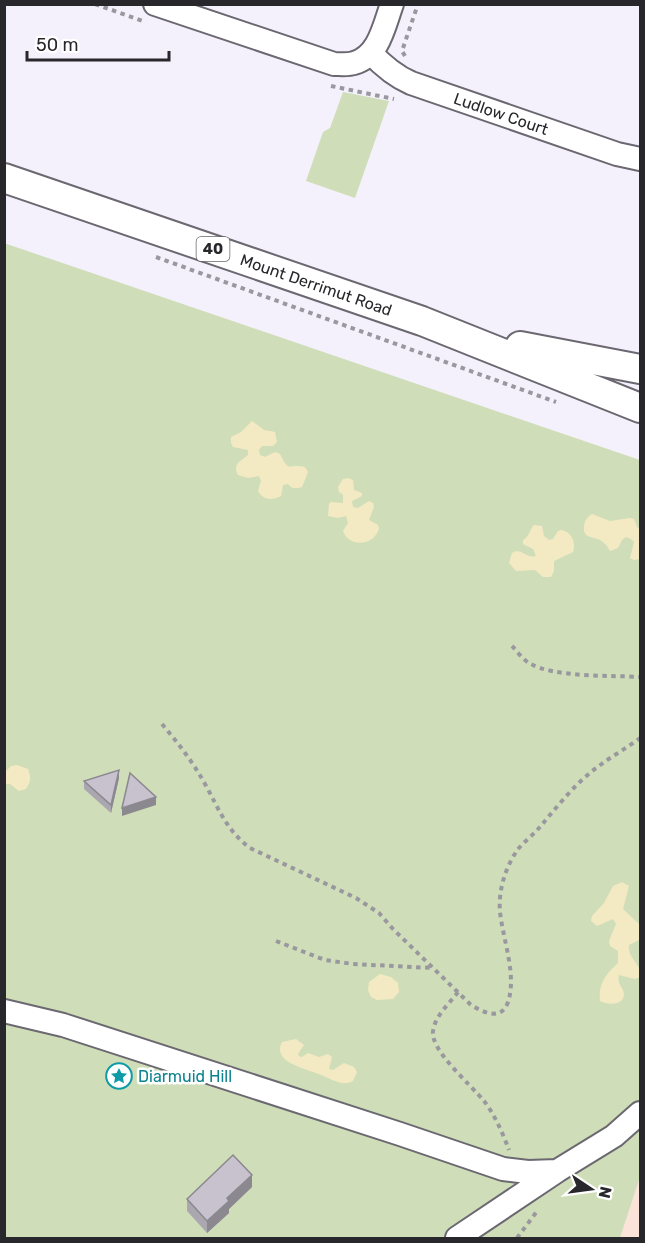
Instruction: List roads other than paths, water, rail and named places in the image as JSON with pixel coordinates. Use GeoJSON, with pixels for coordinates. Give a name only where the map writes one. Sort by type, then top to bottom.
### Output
{"type":"FeatureCollection","features":[{"type":"Feature","properties":{"kind":"main road","name":"Mount Derrimut Road"},"geometry":{"type":"LineString","coordinates":[[4,178],[422,321],[640,408]]}},
{"type":"Feature","properties":{"kind":"main road","name":"Mount Derrimut Road"},"geometry":{"type":"LineString","coordinates":[[422,321],[524,347],[640,369]]}},
{"type":"Feature","properties":{"kind":"street"},"geometry":{"type":"LineString","coordinates":[[155,4],[334,64],[354,63],[371,53],[379,40],[392,4]]}},
{"type":"Feature","properties":{"kind":"street","name":"Ludlow Court"},"geometry":{"type":"LineString","coordinates":[[371,53],[384,67],[411,83],[617,154],[640,159]]}},
{"type":"Feature","properties":{"kind":"street"},"geometry":{"type":"LineString","coordinates":[[4,1011],[63,1025],[389,1130],[502,1169],[525,1180]]}},
{"type":"Feature","properties":{"kind":"street"},"geometry":{"type":"LineString","coordinates":[[457,1239],[525,1180],[557,1171],[614,1136],[640,1113]]}},
{"type":"Feature","properties":{"kind":"place","name":"Diarmuid Hill"},"geometry":{"type":"Point","coordinates":[119,1076]}}]}
